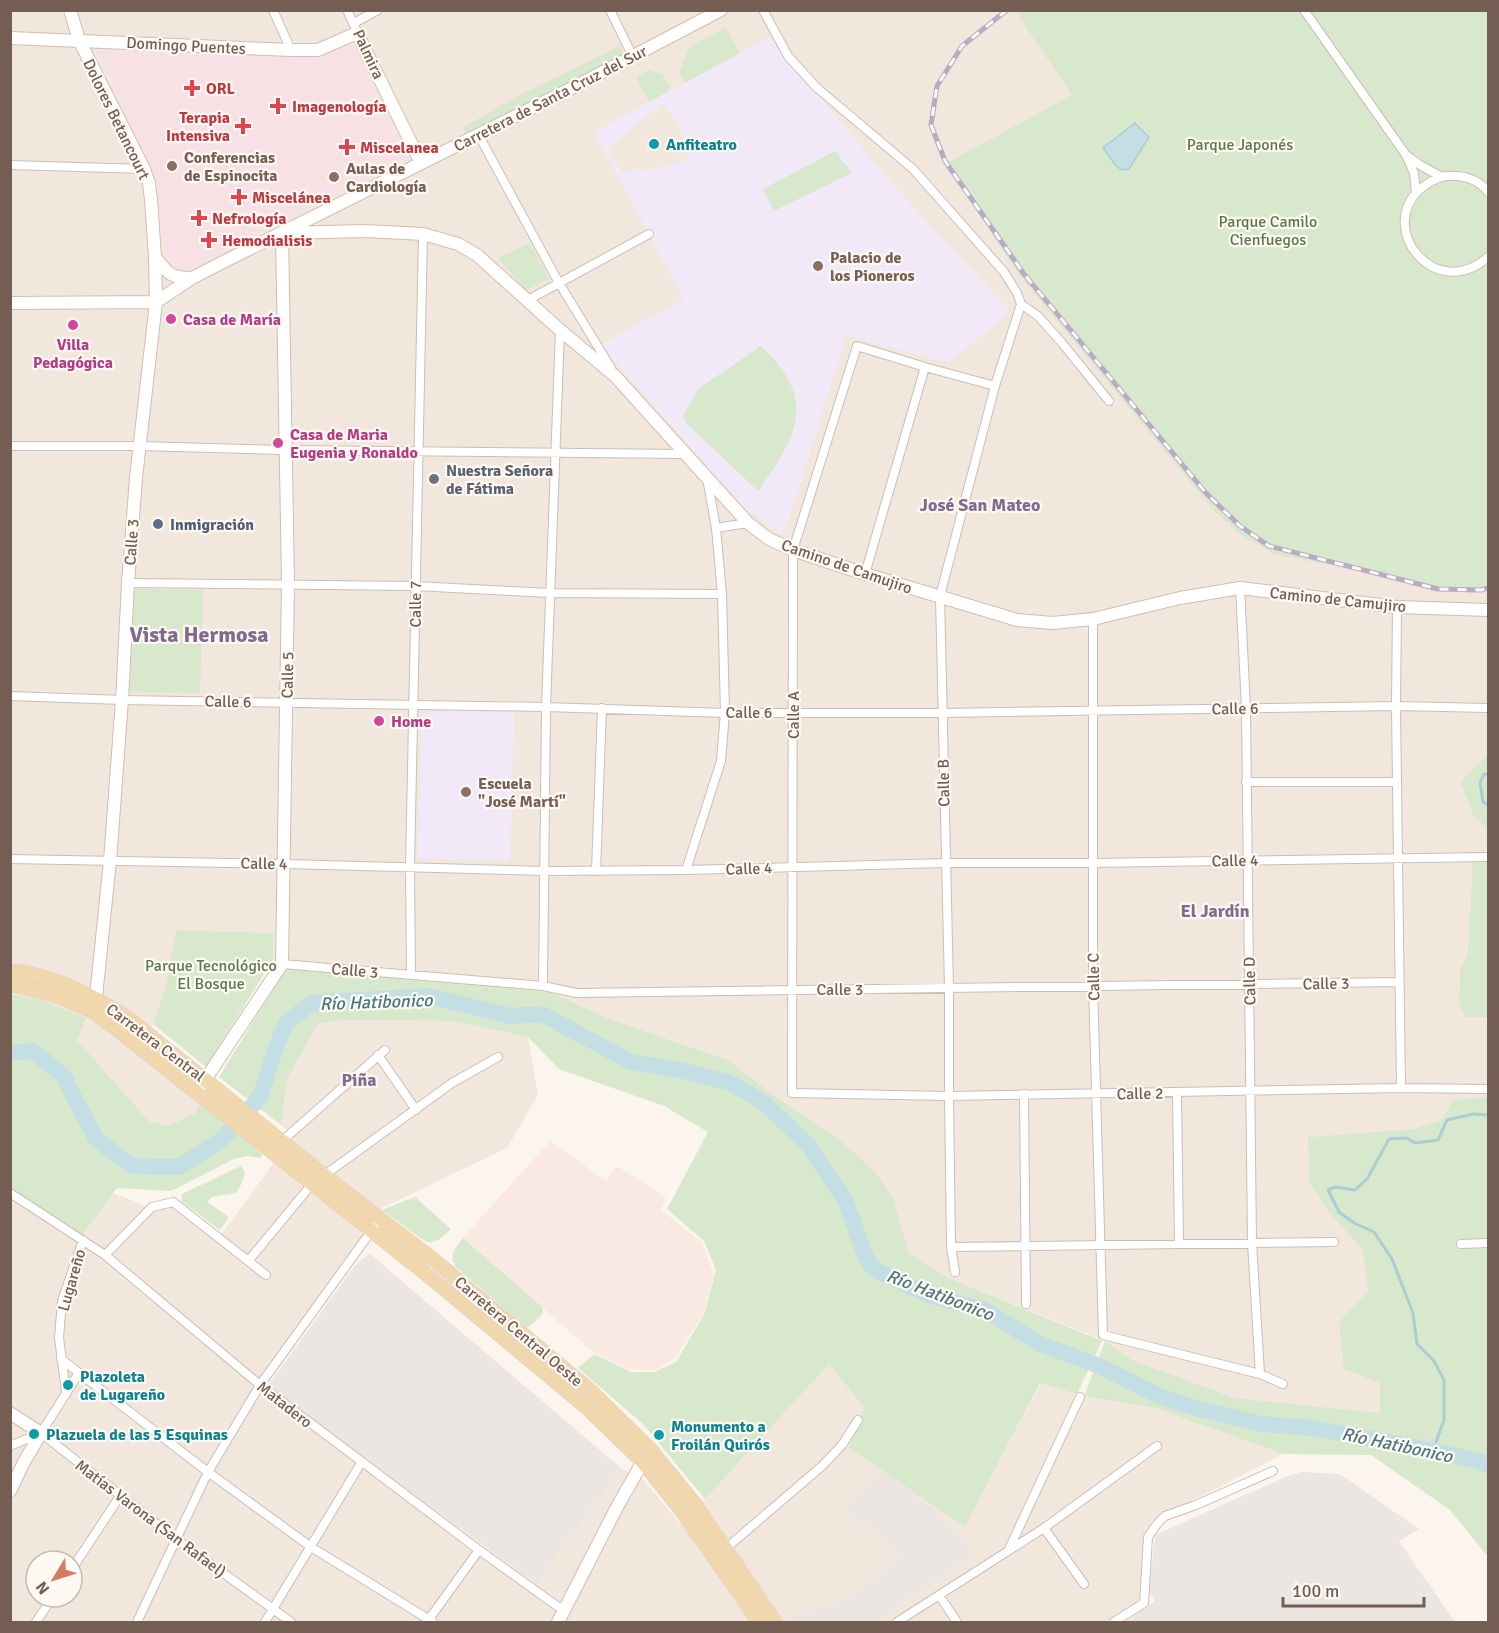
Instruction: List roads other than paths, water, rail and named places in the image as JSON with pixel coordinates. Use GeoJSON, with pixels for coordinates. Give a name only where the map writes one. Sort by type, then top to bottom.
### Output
{"type":"FeatureCollection","features":[{"type":"Feature","properties":{"kind":"main road","name":"Dolores Betancourt"},"geometry":{"type":"LineString","coordinates":[[70,10],[79,40],[149,183],[156,302]]}},
{"type":"Feature","properties":{"kind":"main road","name":"Carretera de Santa Cruz del Sur"},"geometry":{"type":"LineString","coordinates":[[156,302],[192,278],[633,57],[721,10]]}},
{"type":"Feature","properties":{"kind":"main road","name":"Domingo Puentes"},"geometry":{"type":"LineString","coordinates":[[10,38],[318,50],[356,28]]}},
{"type":"Feature","properties":{"kind":"main road","name":"Palmira"},"geometry":{"type":"LineString","coordinates":[[356,28],[422,163]]}},
{"type":"Feature","properties":{"kind":"main road","name":"Camino de Camujiro"},"geometry":{"type":"LineString","coordinates":[[282,233],[366,231],[423,234],[458,244],[477,255],[615,376],[748,523],[769,539],[793,550],[865,574],[1017,620],[1053,623],[1093,619],[1179,598],[1240,588],[1397,607],[1488,610]]}},
{"type":"Feature","properties":{"kind":"main road","name":"Calle 5"},"geometry":{"type":"LineString","coordinates":[[282,233],[288,584],[282,964]]}},
{"type":"Feature","properties":{"kind":"main road"},"geometry":{"type":"LineString","coordinates":[[155,257],[166,271],[176,278],[192,278]]}},
{"type":"Feature","properties":{"kind":"main road"},"geometry":{"type":"LineString","coordinates":[[10,303],[156,302]]}},
{"type":"Feature","properties":{"kind":"main road","name":"Calle 3"},"geometry":{"type":"LineString","coordinates":[[96,998],[110,861],[139,446],[156,302]]}},
{"type":"Feature","properties":{"kind":"main road"},"geometry":{"type":"LineString","coordinates":[[202,1095],[282,964]]}},
{"type":"Feature","properties":{"kind":"main road"},"geometry":{"type":"LineString","coordinates":[[10,970],[59,982],[96,998]]}},
{"type":"Feature","properties":{"kind":"main road","name":"Carretera Central Oeste"},"geometry":{"type":"LineString","coordinates":[[10,984],[57,996],[92,1011],[202,1095],[371,1230],[646,1455],[759,1623]]}},
{"type":"Feature","properties":{"kind":"main road","name":"Carretera Central"},"geometry":{"type":"LineString","coordinates":[[96,998],[128,1018],[211,1083]]}},
{"type":"Feature","properties":{"kind":"main road","name":"Carretera Central Oeste"},"geometry":{"type":"LineString","coordinates":[[211,1083],[324,1176],[434,1260],[591,1391],[646,1455],[695,1504],[775,1623]]}},
{"type":"Feature","properties":{"kind":"main road"},"geometry":{"type":"LineString","coordinates":[[520,1350],[530,1339]]}},
{"type":"Feature","properties":{"kind":"main road","name":"Matías Varona (San Rafael)"},"geometry":{"type":"LineString","coordinates":[[10,1413],[41,1433]]}},
{"type":"Feature","properties":{"kind":"main road"},"geometry":{"type":"LineString","coordinates":[[10,1491],[41,1433]]}},
{"type":"Feature","properties":{"kind":"main road"},"geometry":{"type":"LineString","coordinates":[[561,1617],[646,1455]]}},
{"type":"Feature","properties":{"kind":"street"},"geometry":{"type":"LineString","coordinates":[[273,10],[291,50]]}},
{"type":"Feature","properties":{"kind":"street","name":"Palmira"},"geometry":{"type":"LineString","coordinates":[[347,10],[356,28]]}},
{"type":"Feature","properties":{"kind":"street","name":"Domingo Puentes"},"geometry":{"type":"LineString","coordinates":[[356,28],[378,10]]}},
{"type":"Feature","properties":{"kind":"street"},"geometry":{"type":"LineString","coordinates":[[610,10],[633,57]]}},
{"type":"Feature","properties":{"kind":"street"},"geometry":{"type":"LineString","coordinates":[[763,10],[788,56],[816,87],[913,169],[1004,272],[1021,304],[1038,316],[1109,401]]}},
{"type":"Feature","properties":{"kind":"street"},"geometry":{"type":"LineString","coordinates":[[1304,10],[1406,155],[1414,173],[1416,194]]}},
{"type":"Feature","properties":{"kind":"street"},"geometry":{"type":"LineString","coordinates":[[478,134],[559,283],[615,376]]}},
{"type":"Feature","properties":{"kind":"street"},"geometry":{"type":"LineString","coordinates":[[1406,155],[1442,177]]}},
{"type":"Feature","properties":{"kind":"street"},"geometry":{"type":"LineString","coordinates":[[10,165],[144,169]]}},
{"type":"Feature","properties":{"kind":"street"},"geometry":{"type":"LineString","coordinates":[[1488,192],[1471,179],[1456,176],[1442,177],[1426,184],[1416,194],[1408,208],[1405,224],[1408,240],[1416,254],[1428,265],[1443,271],[1459,272],[1474,267],[1488,257]]}},
{"type":"Feature","properties":{"kind":"street","name":"Calle 7"},"geometry":{"type":"LineString","coordinates":[[411,974],[410,867],[423,234]]}},
{"type":"Feature","properties":{"kind":"street"},"geometry":{"type":"LineString","coordinates":[[528,300],[649,234]]}},
{"type":"Feature","properties":{"kind":"street","name":"Calle B"},"geometry":{"type":"LineString","coordinates":[[955,1272],[951,1247],[948,1096],[950,988],[939,596],[995,386],[1021,304]]}},
{"type":"Feature","properties":{"kind":"street"},"geometry":{"type":"LineString","coordinates":[[543,986],[546,707],[560,330]]}},
{"type":"Feature","properties":{"kind":"street","name":"Calle A"},"geometry":{"type":"LineString","coordinates":[[792,1093],[793,550],[857,346],[924,367]]}},
{"type":"Feature","properties":{"kind":"street"},"geometry":{"type":"LineString","coordinates":[[865,574],[924,367],[995,386]]}},
{"type":"Feature","properties":{"kind":"street"},"geometry":{"type":"LineString","coordinates":[[10,446],[686,454]]}},
{"type":"Feature","properties":{"kind":"street"},"geometry":{"type":"LineString","coordinates":[[686,870],[721,761],[725,713],[722,594],[716,528],[706,478]]}},
{"type":"Feature","properties":{"kind":"street"},"geometry":{"type":"LineString","coordinates":[[716,528],[748,523]]}},
{"type":"Feature","properties":{"kind":"street"},"geometry":{"type":"LineString","coordinates":[[128,583],[415,586],[549,592],[722,594]]}},
{"type":"Feature","properties":{"kind":"street","name":"Calle D"},"geometry":{"type":"LineString","coordinates":[[1240,588],[1246,708],[1252,1243],[1260,1374]]}},
{"type":"Feature","properties":{"kind":"street"},"geometry":{"type":"LineString","coordinates":[[1397,607],[1396,706],[1401,1088]]}},
{"type":"Feature","properties":{"kind":"street","name":"Calle C"},"geometry":{"type":"LineString","coordinates":[[1093,619],[1091,863],[1103,1335],[1260,1374]]}},
{"type":"Feature","properties":{"kind":"street","name":"Calle 6"},"geometry":{"type":"LineString","coordinates":[[10,696],[602,708],[725,713],[942,713],[1396,706],[1488,708]]}},
{"type":"Feature","properties":{"kind":"street"},"geometry":{"type":"LineString","coordinates":[[596,871],[602,708]]}},
{"type":"Feature","properties":{"kind":"street"},"geometry":{"type":"LineString","coordinates":[[1246,782],[1397,782]]}},
{"type":"Feature","properties":{"kind":"street","name":"Calle 4"},"geometry":{"type":"LineString","coordinates":[[10,859],[596,871],[945,863],[1488,857]]}},
{"type":"Feature","properties":{"kind":"street","name":"Calle 3"},"geometry":{"type":"LineString","coordinates":[[282,964],[543,986],[576,993],[1399,981]]}},
{"type":"Feature","properties":{"kind":"street"},"geometry":{"type":"LineString","coordinates":[[279,1139],[381,1052],[416,1110]]}},
{"type":"Feature","properties":{"kind":"street"},"geometry":{"type":"LineString","coordinates":[[249,1260],[312,1184],[452,1083],[498,1057]]}},
{"type":"Feature","properties":{"kind":"street","name":"Calle 2"},"geometry":{"type":"LineString","coordinates":[[792,1093],[948,1096],[1401,1088],[1488,1089]]}},
{"type":"Feature","properties":{"kind":"street"},"geometry":{"type":"LineString","coordinates":[[1176,1093],[1179,1243]]}},
{"type":"Feature","properties":{"kind":"street"},"geometry":{"type":"LineString","coordinates":[[1024,1094],[1026,1304]]}},
{"type":"Feature","properties":{"kind":"street","name":"Matadero"},"geometry":{"type":"LineString","coordinates":[[10,1194],[105,1255],[260,1385],[479,1550],[561,1617]]}},
{"type":"Feature","properties":{"kind":"street"},"geometry":{"type":"LineString","coordinates":[[105,1255],[152,1207],[173,1202],[266,1275]]}},
{"type":"Feature","properties":{"kind":"street"},"geometry":{"type":"LineString","coordinates":[[137,1623],[208,1472],[260,1385],[380,1219]]}},
{"type":"Feature","properties":{"kind":"street","name":"Lugareño"},"geometry":{"type":"LineString","coordinates":[[66,1392],[58,1338],[62,1301],[83,1240]]}},
{"type":"Feature","properties":{"kind":"street"},"geometry":{"type":"LineString","coordinates":[[951,1247],[1334,1242]]}},
{"type":"Feature","properties":{"kind":"street"},"geometry":{"type":"LineString","coordinates":[[1461,1244],[1488,1243]]}},
{"type":"Feature","properties":{"kind":"street"},"geometry":{"type":"LineString","coordinates":[[61,1359],[208,1472],[311,1547],[429,1622],[479,1550]]}},
{"type":"Feature","properties":{"kind":"street"},"geometry":{"type":"LineString","coordinates":[[10,1446],[41,1433],[79,1373]]}},
{"type":"Feature","properties":{"kind":"street"},"geometry":{"type":"LineString","coordinates":[[1260,1374],[1283,1384]]}},
{"type":"Feature","properties":{"kind":"street"},"geometry":{"type":"LineString","coordinates":[[1009,1549],[1080,1397]]}},
{"type":"Feature","properties":{"kind":"street"},"geometry":{"type":"LineString","coordinates":[[715,1557],[822,1466],[842,1445],[858,1420]]}},
{"type":"Feature","properties":{"kind":"street","name":"Matías Varona (San Rafael)"},"geometry":{"type":"LineString","coordinates":[[41,1433],[176,1539],[291,1623]]}},
{"type":"Feature","properties":{"kind":"street"},"geometry":{"type":"LineString","coordinates":[[897,1623],[1044,1528],[1157,1446]]}},
{"type":"Feature","properties":{"kind":"street"},"geometry":{"type":"LineString","coordinates":[[265,1623],[361,1463]]}},
{"type":"Feature","properties":{"kind":"street"},"geometry":{"type":"LineString","coordinates":[[1114,1623],[1144,1603],[1148,1537],[1165,1516],[1273,1471]]}},
{"type":"Feature","properties":{"kind":"street"},"geometry":{"type":"LineString","coordinates":[[84,1551],[120,1496]]}},
{"type":"Feature","properties":{"kind":"street"},"geometry":{"type":"LineString","coordinates":[[1044,1528],[1084,1584]]}},
{"type":"Feature","properties":{"kind":"street"},"geometry":{"type":"LineString","coordinates":[[939,1595],[957,1623]]}},
{"type":"Feature","properties":{"kind":"street"},"geometry":{"type":"LineString","coordinates":[[36,1623],[45,1609]]}},
{"type":"Feature","properties":{"kind":"water"},"geometry":{"type":"Polygon","coordinates":[[[1135,123],[1149,137],[1129,169],[1122,170],[1116,166],[1103,148],[1135,123]]]}},
{"type":"Feature","properties":{"kind":"waterway"},"geometry":{"type":"LineString","coordinates":[[1488,774],[1484,774],[1480,783],[1483,802],[1488,805]]}},
{"type":"Feature","properties":{"kind":"waterway","name":"Río Hatibonico"},"geometry":{"type":"LineString","coordinates":[[10,1053],[33,1051],[66,1078],[96,1139],[132,1166],[179,1167],[221,1140],[254,1104],[261,1095],[286,1023],[312,1003],[428,996],[510,1016],[542,1014],[631,1062],[684,1071],[730,1083],[762,1101],[808,1145],[845,1200],[866,1258],[875,1270],[931,1296],[985,1310],[1040,1344],[1097,1365],[1159,1396],[1196,1408],[1261,1424],[1313,1428],[1426,1449],[1488,1465]]}},
{"type":"Feature","properties":{"kind":"waterway"},"geometry":{"type":"LineString","coordinates":[[1433,1450],[1444,1420],[1444,1380],[1434,1361],[1417,1344],[1413,1313],[1392,1259],[1374,1232],[1354,1223],[1339,1212],[1328,1190],[1335,1187],[1355,1190],[1367,1179],[1389,1139],[1407,1138],[1415,1143],[1438,1140],[1447,1120],[1473,1114],[1488,1115]]}},
{"type":"Feature","properties":{"kind":"railway"},"geometry":{"type":"LineString","coordinates":[[1007,10],[962,46],[937,86],[931,125],[945,161],[1024,274],[1206,493],[1240,526],[1269,546],[1438,589],[1481,590],[1488,588]]}},
{"type":"Feature","properties":{"kind":"place","name":"ORL"},"geometry":{"type":"Point","coordinates":[192,88]}},
{"type":"Feature","properties":{"kind":"place","name":"Imagenología"},"geometry":{"type":"Point","coordinates":[278,106]}},
{"type":"Feature","properties":{"kind":"place","name":"Terapia Intensiva"},"geometry":{"type":"Point","coordinates":[243,126]}},
{"type":"Feature","properties":{"kind":"place","name":"Anfiteatro"},"geometry":{"type":"Point","coordinates":[654,144]}},
{"type":"Feature","properties":{"kind":"place","name":"Miscelanea"},"geometry":{"type":"Point","coordinates":[347,147]}},
{"type":"Feature","properties":{"kind":"place","name":"Conferencias de Espinocita"},"geometry":{"type":"Point","coordinates":[172,166]}},
{"type":"Feature","properties":{"kind":"place","name":"Aulas de Cardiología"},"geometry":{"type":"Point","coordinates":[334,177]}},
{"type":"Feature","properties":{"kind":"place","name":"Miscelánea"},"geometry":{"type":"Point","coordinates":[239,197]}},
{"type":"Feature","properties":{"kind":"place","name":"Nefrología"},"geometry":{"type":"Point","coordinates":[199,218]}},
{"type":"Feature","properties":{"kind":"place","name":"Hemodialisis"},"geometry":{"type":"Point","coordinates":[209,240]}},
{"type":"Feature","properties":{"kind":"place","name":"Palacio de los Pioneros"},"geometry":{"type":"Point","coordinates":[818,266]}},
{"type":"Feature","properties":{"kind":"place","name":"Casa de María"},"geometry":{"type":"Point","coordinates":[171,319]}},
{"type":"Feature","properties":{"kind":"place","name":"Villa Pedagógica"},"geometry":{"type":"Point","coordinates":[73,325]}},
{"type":"Feature","properties":{"kind":"place","name":"Casa de Maria Eugenia y Ronaldo"},"geometry":{"type":"Point","coordinates":[278,443]}},
{"type":"Feature","properties":{"kind":"place","name":"Nuestra Señora de Fátima"},"geometry":{"type":"Point","coordinates":[434,479]}},
{"type":"Feature","properties":{"kind":"place","name":"Inmigración"},"geometry":{"type":"Point","coordinates":[158,524]}},
{"type":"Feature","properties":{"kind":"place","name":"Home"},"geometry":{"type":"Point","coordinates":[379,721]}},
{"type":"Feature","properties":{"kind":"place","name":"Escuela \"José Martí\""},"geometry":{"type":"Point","coordinates":[466,792]}},
{"type":"Feature","properties":{"kind":"place","name":"Plazoleta de Lugareño"},"geometry":{"type":"Point","coordinates":[68,1385]}},
{"type":"Feature","properties":{"kind":"place","name":"Plazuela de las 5 Esquinas"},"geometry":{"type":"Point","coordinates":[34,1434]}},
{"type":"Feature","properties":{"kind":"place","name":"Monumento a Froilán Quirós"},"geometry":{"type":"Point","coordinates":[659,1435]}},
{"type":"Feature","properties":{"kind":"district","name":"José San Mateo"},"geometry":{"type":"Point","coordinates":[980,505]}},
{"type":"Feature","properties":{"kind":"district","name":"Vista Hermosa"},"geometry":{"type":"Point","coordinates":[199,634]}},
{"type":"Feature","properties":{"kind":"district","name":"El Jardín"},"geometry":{"type":"Point","coordinates":[1215,911]}},
{"type":"Feature","properties":{"kind":"district","name":"Piña"},"geometry":{"type":"Point","coordinates":[359,1080]}},
{"type":"Feature","properties":{"kind":"park label","name":"Parque Japonés"},"geometry":{"type":"Point","coordinates":[1240,144]}},
{"type":"Feature","properties":{"kind":"park label","name":"Parque Camilo Cienfuegos"},"geometry":{"type":"Point","coordinates":[1268,230]}},
{"type":"Feature","properties":{"kind":"park label","name":"Parque Tecnológico El Bosque"},"geometry":{"type":"Point","coordinates":[211,974]}}]}
